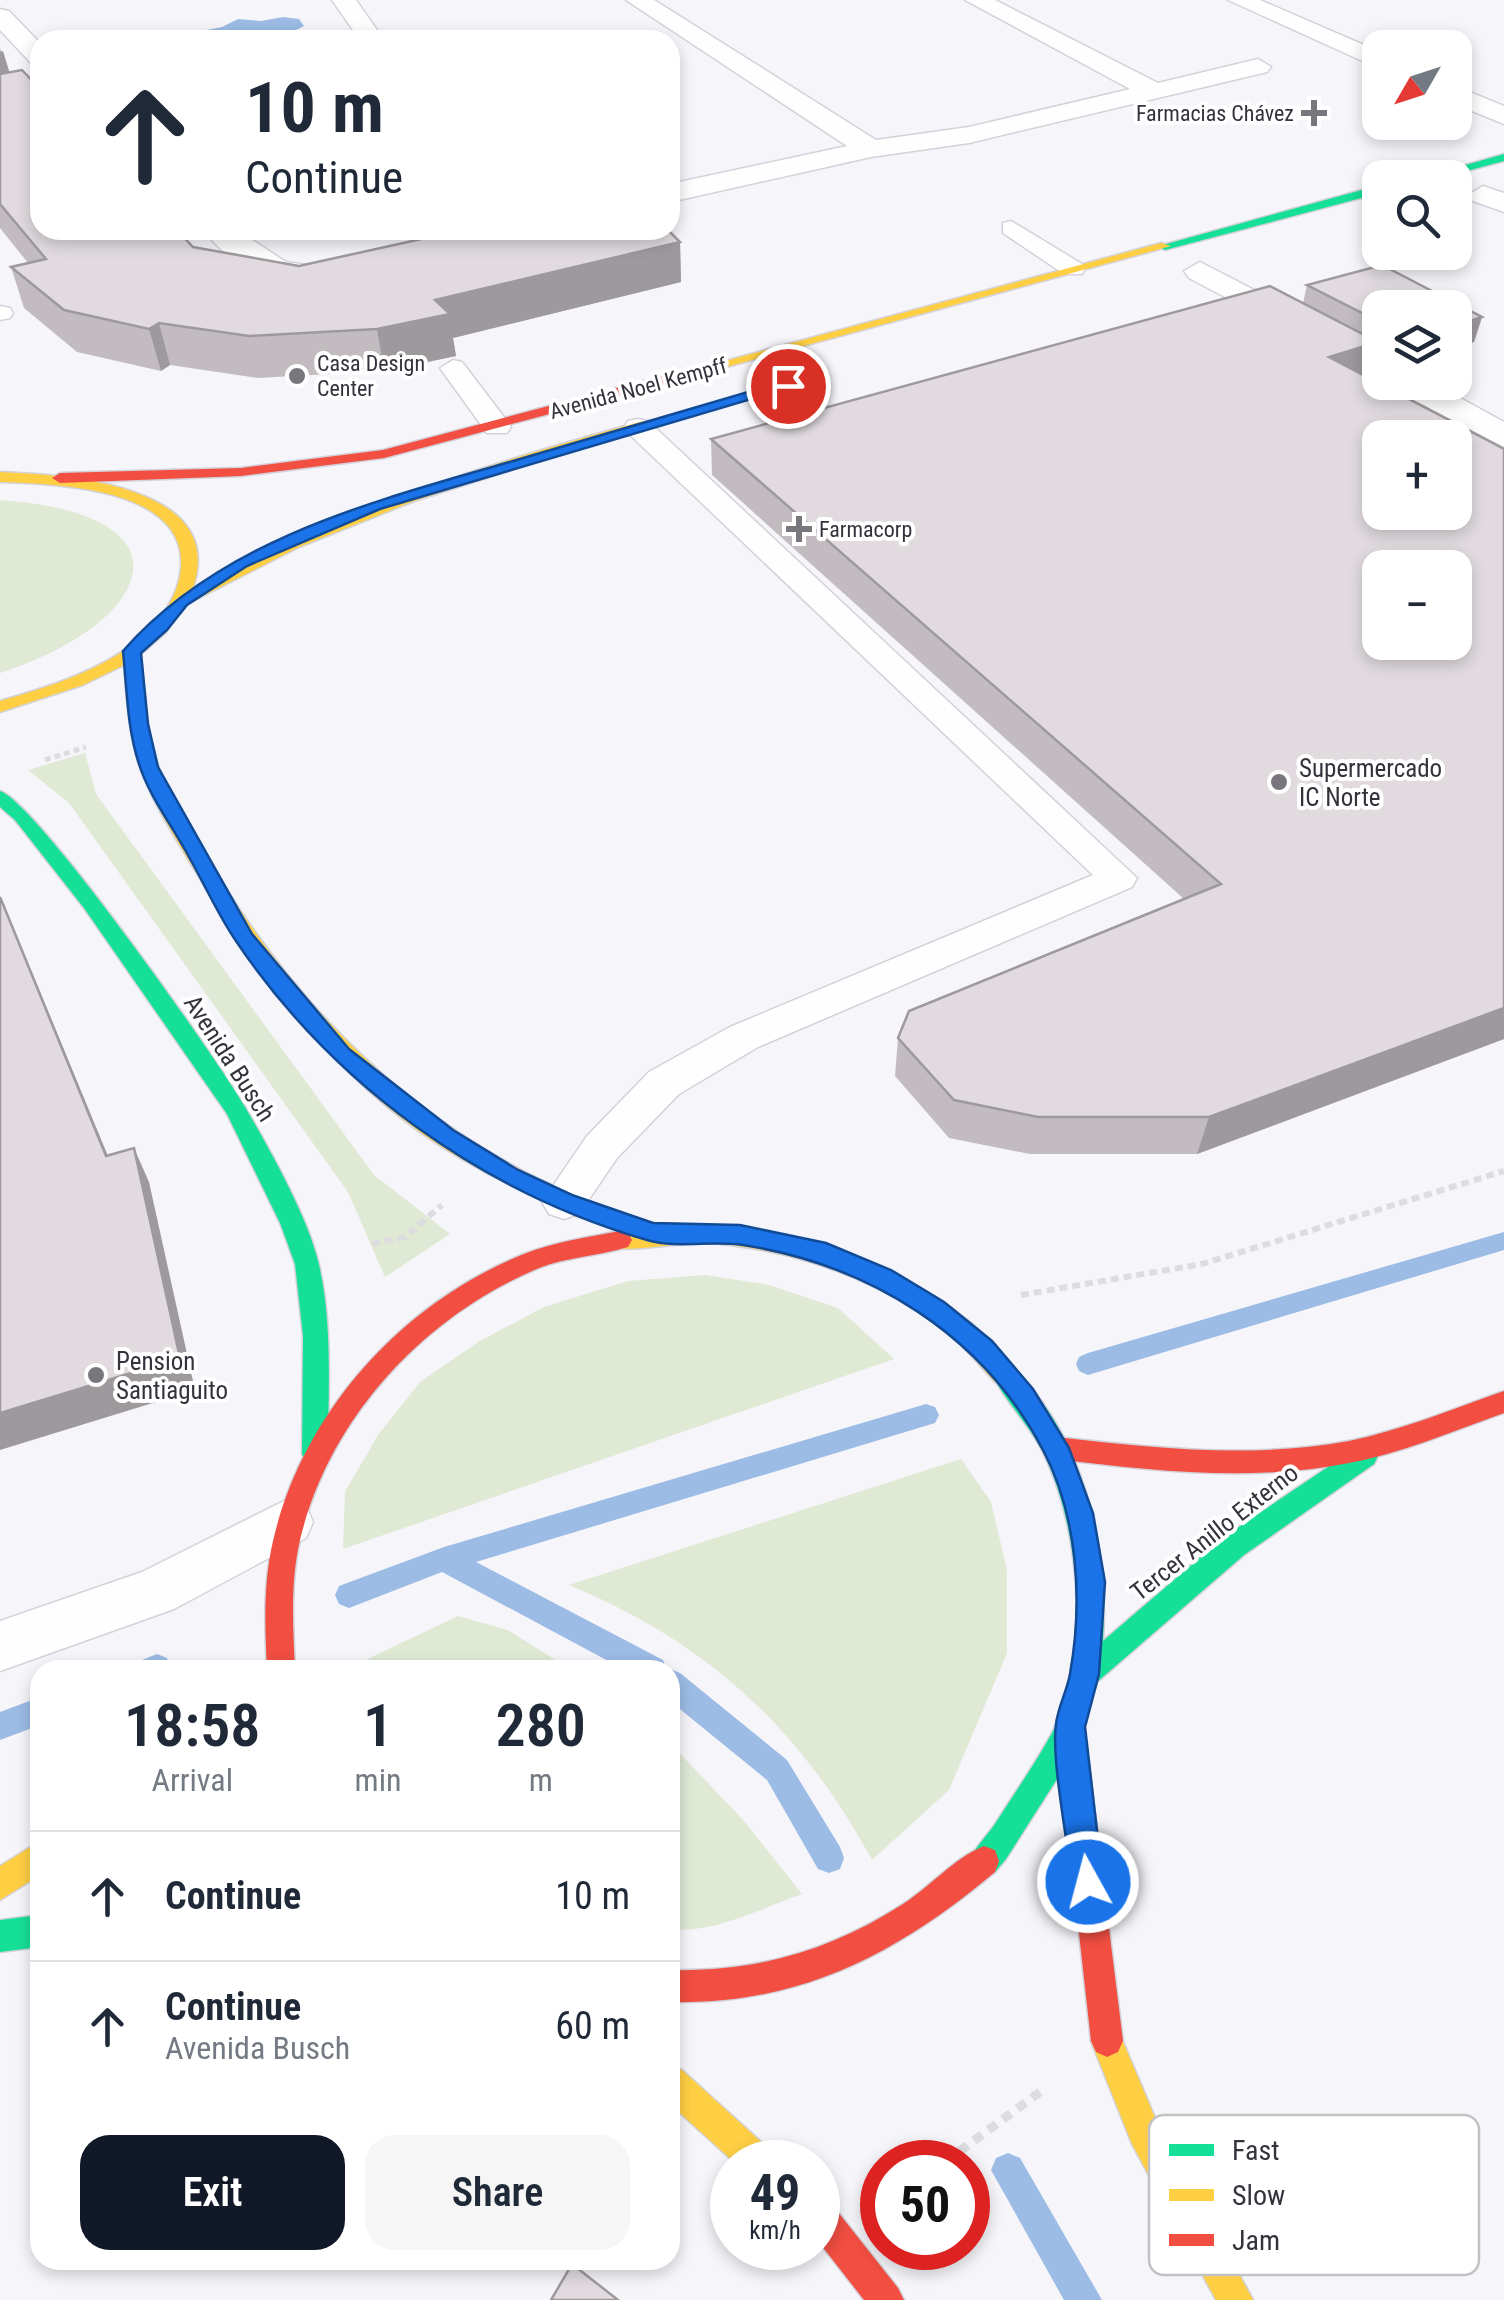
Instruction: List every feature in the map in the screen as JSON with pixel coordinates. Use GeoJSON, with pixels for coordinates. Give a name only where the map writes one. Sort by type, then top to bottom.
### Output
{"type":"FeatureCollection","features":[{"type":"Feature","properties":{"kind":"main road"},"geometry":{"type":"LineString","coordinates":[[1472,167],[1504,160]]}},
{"type":"Feature","properties":{"kind":"main road"},"geometry":{"type":"LineString","coordinates":[[1487,198],[1464,182],[1468,173],[1504,160]]}},
{"type":"Feature","properties":{"kind":"main road","name":"Avenida Noel Kempff"},"geometry":{"type":"LineString","coordinates":[[60,478],[302,466],[384,454],[497,427],[1072,269],[1347,210],[1362,201]]}},
{"type":"Feature","properties":{"kind":"main road"},"geometry":{"type":"LineString","coordinates":[[1190,274],[1236,262]]}},
{"type":"Feature","properties":{"kind":"main road","name":"Avenida Noel Kempff"},"geometry":{"type":"LineString","coordinates":[[0,707],[90,676],[132,651],[161,627],[181,601],[242,563],[374,506],[656,422]]}},
{"type":"Feature","properties":{"kind":"main road"},"geometry":{"type":"LineString","coordinates":[[0,477],[60,478],[105,485],[143,498],[171,518],[188,542],[192,571],[181,601]]}},
{"type":"Feature","properties":{"kind":"main road"},"geometry":{"type":"LineString","coordinates":[[132,651],[139,724],[149,767],[244,938],[342,1054],[482,1160],[564,1202],[653,1232]]}},
{"type":"Feature","properties":{"kind":"main road","name":"Avenida Busch"},"geometry":{"type":"LineString","coordinates":[[0,797],[22,816],[90,903],[236,1110],[292,1223],[307,1264],[315,1336],[316,1454]]}},
{"type":"Feature","properties":{"kind":"main road"},"geometry":{"type":"LineString","coordinates":[[273,1657],[288,1522],[316,1454],[376,1367],[457,1300],[551,1254],[653,1232],[740,1235],[826,1253],[882,1276],[936,1309],[983,1348],[1024,1397],[1056,1448],[1080,1513],[1091,1582],[1084,1674],[1070,1727],[996,1851],[872,1946],[715,1990],[680,1987]]}},
{"type":"Feature","properties":{"kind":"main road","name":"Tercer Anillo Externo"},"geometry":{"type":"LineString","coordinates":[[1056,1448],[1140,1459],[1225,1463],[1306,1457],[1384,1444],[1504,1402]]}},
{"type":"Feature","properties":{"kind":"main road","name":"Tercer Anillo Externo"},"geometry":{"type":"LineString","coordinates":[[1084,1674],[1234,1546],[1384,1444]]}},
{"type":"Feature","properties":{"kind":"main road"},"geometry":{"type":"LineString","coordinates":[[1070,1727],[1105,2036],[1149,2141]]}},
{"type":"Feature","properties":{"kind":"main road"},"geometry":{"type":"LineString","coordinates":[[0,1885],[30,1863]]}},
{"type":"Feature","properties":{"kind":"main road"},"geometry":{"type":"LineString","coordinates":[[0,1936],[30,1932]]}},
{"type":"Feature","properties":{"kind":"main road"},"geometry":{"type":"LineString","coordinates":[[680,2091],[734,2140]]}},
{"type":"Feature","properties":{"kind":"main road"},"geometry":{"type":"LineString","coordinates":[[840,2242],[886,2300]]}},
{"type":"Feature","properties":{"kind":"main road"},"geometry":{"type":"LineString","coordinates":[[1221,2275],[1234,2300]]}},
{"type":"Feature","properties":{"kind":"street"},"geometry":{"type":"LineString","coordinates":[[344,0],[365,30]]}},
{"type":"Feature","properties":{"kind":"street"},"geometry":{"type":"LineString","coordinates":[[638,0],[871,149]]}},
{"type":"Feature","properties":{"kind":"street"},"geometry":{"type":"LineString","coordinates":[[977,0],[1156,92]]}},
{"type":"Feature","properties":{"kind":"street"},"geometry":{"type":"LineString","coordinates":[[1240,0],[1362,53]]}},
{"type":"Feature","properties":{"kind":"street"},"geometry":{"type":"LineString","coordinates":[[0,16],[30,50]]}},
{"type":"Feature","properties":{"kind":"street"},"geometry":{"type":"LineString","coordinates":[[13,70],[30,64]]}},
{"type":"Feature","properties":{"kind":"street"},"geometry":{"type":"LineString","coordinates":[[680,191],[871,149],[969,135],[1258,67]]}},
{"type":"Feature","properties":{"kind":"street"},"geometry":{"type":"LineString","coordinates":[[1472,100],[1501,109]]}},
{"type":"Feature","properties":{"kind":"street"},"geometry":{"type":"LineString","coordinates":[[232,240],[269,270],[294,276],[354,272]]}},
{"type":"Feature","properties":{"kind":"street"},"geometry":{"type":"LineString","coordinates":[[1190,274],[1362,360]]}},
{"type":"Feature","properties":{"kind":"street"},"geometry":{"type":"LineString","coordinates":[[1438,400],[1504,436]]}},
{"type":"Feature","properties":{"kind":"lane"},"geometry":{"type":"LineString","coordinates":[[1011,228],[1072,269]]}},
{"type":"Feature","properties":{"kind":"lane"},"geometry":{"type":"LineString","coordinates":[[453,368],[497,427]]}},
{"type":"Feature","properties":{"kind":"lane"},"geometry":{"type":"LineString","coordinates":[[564,1202],[627,1119],[664,1083],[744,1037],[1119,878],[656,422]]}},
{"type":"Feature","properties":{"kind":"lane"},"geometry":{"type":"LineString","coordinates":[[0,1646],[156,1592],[288,1522]]}},
{"type":"Feature","properties":{"kind":"path"},"geometry":{"type":"LineString","coordinates":[[34,762],[67,756],[139,724]]}},
{"type":"Feature","properties":{"kind":"path"},"geometry":{"type":"LineString","coordinates":[[307,1264],[405,1237],[430,1219],[482,1160]]}},
{"type":"Feature","properties":{"kind":"path"},"geometry":{"type":"LineString","coordinates":[[936,1309],[1202,1264],[1504,1171]]}},
{"type":"Feature","properties":{"kind":"path"},"geometry":{"type":"LineString","coordinates":[[975,2140],[1056,2080],[1105,2036]]}},
{"type":"Feature","properties":{"kind":"green space"},"geometry":{"type":"Polygon","coordinates":[[[0,500],[64,509],[106,526],[129,548],[133,573],[120,600],[93,627],[52,652],[0,673],[0,500]]]}},
{"type":"Feature","properties":{"kind":"green space"},"geometry":{"type":"Polygon","coordinates":[[[85,753],[96,794],[374,1175],[450,1234],[385,1277],[348,1192],[69,803],[28,770],[85,753]]]}},
{"type":"Feature","properties":{"kind":"green space"},"geometry":{"type":"Polygon","coordinates":[[[706,1275],[769,1285],[838,1308],[894,1359],[343,1549],[345,1492],[378,1435],[421,1381],[480,1341],[544,1307],[628,1281],[706,1275]]]}},
{"type":"Feature","properties":{"kind":"green space"},"geometry":{"type":"Polygon","coordinates":[[[961,1459],[991,1502],[1007,1570],[1007,1653],[949,1790],[872,1860],[814,1770],[746,1695],[665,1634],[569,1585],[961,1459]]]}},
{"type":"Feature","properties":{"kind":"green space"},"geometry":{"type":"Polygon","coordinates":[[[458,1616],[508,1630],[555,1660],[366,1660],[458,1616]]]}},
{"type":"Feature","properties":{"kind":"green space"},"geometry":{"type":"Polygon","coordinates":[[[680,1754],[744,1821],[802,1894],[720,1924],[680,1930],[680,1754]]]}},
{"type":"Feature","properties":{"kind":"water"},"geometry":{"type":"Polygon","coordinates":[[[283,17],[299,19],[304,26],[296,30],[207,30],[238,19],[261,21],[283,17]]]}},
{"type":"Feature","properties":{"kind":"building"},"geometry":{"type":"Polygon","coordinates":[[[22,70],[30,78],[30,240],[0,204],[0,74],[22,70]]]}},
{"type":"Feature","properties":{"kind":"building"},"geometry":{"type":"Polygon","coordinates":[[[30,240],[186,240],[193,247],[299,266],[417,240],[680,242],[435,300],[450,314],[377,329],[249,336],[159,323],[149,329],[64,310],[11,267],[46,259],[30,240]]]}},
{"type":"Feature","properties":{"kind":"building"},"geometry":{"type":"Polygon","coordinates":[[[1363,270],[1392,270],[1430,290],[1362,290],[1362,313],[1307,285],[1363,270]]]}},
{"type":"Feature","properties":{"kind":"building","name":"Supermercado IC Norte"},"geometry":{"type":"Polygon","coordinates":[[[1270,286],[1362,334],[1362,347],[1329,357],[1362,374],[1362,400],[1411,400],[1449,420],[1362,420],[1362,530],[1472,530],[1472,432],[1504,449],[1504,1008],[1209,1117],[1038,1117],[954,1100],[898,1038],[909,1011],[1221,884],[711,439],[1270,286]]]}},
{"type":"Feature","properties":{"kind":"building"},"geometry":{"type":"Polygon","coordinates":[[[0,897],[106,1156],[134,1148],[180,1358],[0,1413],[0,897]]]}},
{"type":"Feature","properties":{"kind":"building"},"geometry":{"type":"Polygon","coordinates":[[[568,2270],[580,2270],[618,2300],[551,2300],[568,2270]]]}},
{"type":"Feature","properties":{"kind":"waterway"},"geometry":{"type":"LineString","coordinates":[[1088,1364],[1504,1241]]}},
{"type":"Feature","properties":{"kind":"waterway"},"geometry":{"type":"LineString","coordinates":[[444,1559],[926,1415]]}},
{"type":"Feature","properties":{"kind":"waterway"},"geometry":{"type":"LineString","coordinates":[[349,1595],[444,1559]]}},
{"type":"Feature","properties":{"kind":"waterway"},"geometry":{"type":"LineString","coordinates":[[444,1559],[634,1660]]}},
{"type":"Feature","properties":{"kind":"waterway"},"geometry":{"type":"LineString","coordinates":[[680,1691],[777,1770],[829,1858]]}},
{"type":"Feature","properties":{"kind":"waterway"},"geometry":{"type":"LineString","coordinates":[[0,1726],[30,1715]]}},
{"type":"Feature","properties":{"kind":"waterway"},"geometry":{"type":"LineString","coordinates":[[1008,2170],[1084,2300]]}},
{"type":"Feature","properties":{"kind":"traffic: fast"},"geometry":{"type":"LineString","coordinates":[[1472,166],[1504,157]]}},
{"type":"Feature","properties":{"kind":"traffic: fast"},"geometry":{"type":"LineString","coordinates":[[1165,246],[1362,194]]}},
{"type":"Feature","properties":{"kind":"traffic: fast"},"geometry":{"type":"LineString","coordinates":[[0,797],[22,816],[91,903],[236,1110],[292,1223],[307,1264],[315,1336],[315,1454]]}},
{"type":"Feature","properties":{"kind":"traffic: fast"},"geometry":{"type":"LineString","coordinates":[[984,1861],[1065,1737],[1083,1684],[1089,1638],[1084,1541],[1072,1494],[1055,1449],[1032,1409],[1004,1374]]}},
{"type":"Feature","properties":{"kind":"traffic: fast"},"geometry":{"type":"LineString","coordinates":[[1085,1674],[1234,1546],[1365,1456]]}},
{"type":"Feature","properties":{"kind":"traffic: fast"},"geometry":{"type":"LineString","coordinates":[[0,1936],[30,1932]]}},
{"type":"Feature","properties":{"kind":"traffic: slow"},"geometry":{"type":"LineString","coordinates":[[699,370],[1165,246]]}},
{"type":"Feature","properties":{"kind":"traffic: slow"},"geometry":{"type":"LineString","coordinates":[[181,601],[293,544],[409,498],[648,424]]}},
{"type":"Feature","properties":{"kind":"traffic: slow"},"geometry":{"type":"LineString","coordinates":[[0,477],[57,481],[125,494],[155,507],[178,524],[190,548],[188,578],[181,596],[166,621],[146,642],[95,674],[0,707]]}},
{"type":"Feature","properties":{"kind":"traffic: slow"},"geometry":{"type":"LineString","coordinates":[[132,651],[141,736],[162,798],[248,937],[311,1018],[384,1091],[466,1151],[534,1187],[653,1233]]}},
{"type":"Feature","properties":{"kind":"traffic: slow"},"geometry":{"type":"LineString","coordinates":[[620,1240],[707,1233],[752,1238],[839,1261],[881,1279],[962,1330],[1004,1374]]}},
{"type":"Feature","properties":{"kind":"traffic: slow"},"geometry":{"type":"LineString","coordinates":[[0,1885],[30,1863]]}},
{"type":"Feature","properties":{"kind":"traffic: slow"},"geometry":{"type":"LineString","coordinates":[[1107,2041],[1149,2141]]}},
{"type":"Feature","properties":{"kind":"traffic: slow"},"geometry":{"type":"LineString","coordinates":[[680,2091],[734,2140]]}},
{"type":"Feature","properties":{"kind":"traffic: slow"},"geometry":{"type":"LineString","coordinates":[[1221,2275],[1235,2300]]}},
{"type":"Feature","properties":{"kind":"traffic: jam"},"geometry":{"type":"LineString","coordinates":[[60,478],[241,472],[384,454],[699,370]]}},
{"type":"Feature","properties":{"kind":"traffic: jam"},"geometry":{"type":"LineString","coordinates":[[281,1660],[278,1605],[286,1541],[306,1480],[336,1424],[375,1372],[421,1327],[474,1289],[532,1261],[620,1240]]}},
{"type":"Feature","properties":{"kind":"traffic: jam"},"geometry":{"type":"LineString","coordinates":[[1056,1448],[1202,1462],[1313,1458],[1389,1442],[1504,1402]]}},
{"type":"Feature","properties":{"kind":"traffic: jam"},"geometry":{"type":"LineString","coordinates":[[1070,1727],[1107,2041]]}},
{"type":"Feature","properties":{"kind":"traffic: jam"},"geometry":{"type":"LineString","coordinates":[[680,1986],[757,1982],[799,1972],[839,1956],[915,1914],[984,1861]]}},
{"type":"Feature","properties":{"kind":"traffic: jam"},"geometry":{"type":"LineString","coordinates":[[840,2242],[886,2300]]}},
{"type":"Feature","properties":{"kind":"place","name":"Farmacias Chávez"},"geometry":{"type":"Point","coordinates":[1314,113]}},
{"type":"Feature","properties":{"kind":"place","name":"Casa Design Center"},"geometry":{"type":"Point","coordinates":[297,376]}},
{"type":"Feature","properties":{"kind":"place","name":"Farmacorp"},"geometry":{"type":"Point","coordinates":[799,529]}},
{"type":"Feature","properties":{"kind":"place","name":"Supermercado IC Norte"},"geometry":{"type":"Point","coordinates":[1279,782]}},
{"type":"Feature","properties":{"kind":"place","name":"Pension Santiaguito"},"geometry":{"type":"Point","coordinates":[96,1375]}},
{"type":"Feature","properties":{"kind":"route"},"geometry":{"type":"LineString","coordinates":[[788,386],[374,506],[242,563],[181,601],[161,627],[132,651],[139,724],[149,767],[175,820],[244,938],[342,1054],[446,1136],[510,1177],[564,1202],[653,1232],[740,1235],[826,1253],[882,1276],[936,1309],[983,1348],[1024,1397],[1056,1448],[1080,1513],[1091,1582],[1084,1674],[1070,1727],[1088,1882]]}}]}
